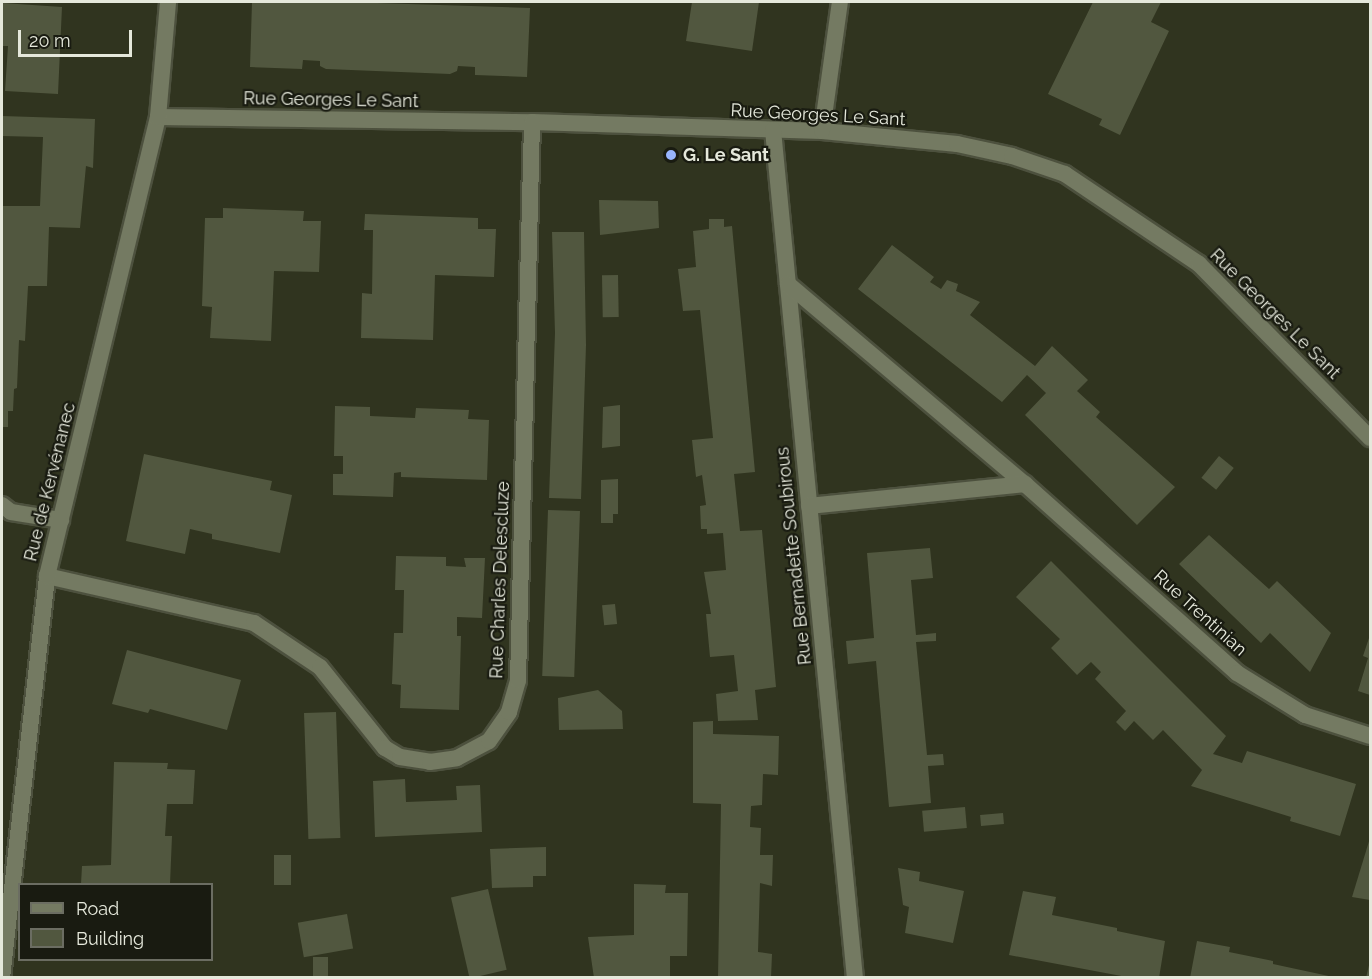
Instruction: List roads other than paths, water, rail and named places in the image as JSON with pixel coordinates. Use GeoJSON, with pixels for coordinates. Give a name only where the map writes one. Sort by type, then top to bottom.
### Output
{"type":"FeatureCollection","features":[{"type":"Feature","properties":{"kind":"street","name":"Rue de Kervénanec"},"geometry":{"type":"LineString","coordinates":[[2,978],[47,576],[158,117],[168,2]]}},
{"type":"Feature","properties":{"kind":"street"},"geometry":{"type":"LineString","coordinates":[[822,131],[840,2]]}},
{"type":"Feature","properties":{"kind":"street","name":"Rue Georges Le Sant"},"geometry":{"type":"LineString","coordinates":[[158,117],[531,122],[822,131],[957,144],[1012,156],[1065,174],[1199,264],[1371,438]]}},
{"type":"Feature","properties":{"kind":"street","name":"Rue Charles Delescluze"},"geometry":{"type":"LineString","coordinates":[[47,576],[254,623],[320,667],[385,748],[400,757],[430,762],[450,759],[469,753],[489,741],[509,712],[518,680],[531,122]]}},
{"type":"Feature","properties":{"kind":"street","name":"Rue Bernadette Soubirous"},"geometry":{"type":"LineString","coordinates":[[773,130],[855,978]]}},
{"type":"Feature","properties":{"kind":"street","name":"Rue Trentinian"},"geometry":{"type":"LineString","coordinates":[[788,284],[1025,484],[1237,673],[1305,715],[1371,736]]}},
{"type":"Feature","properties":{"kind":"street"},"geometry":{"type":"LineString","coordinates":[[809,506],[1025,484]]}},
{"type":"Feature","properties":{"kind":"street"},"geometry":{"type":"LineString","coordinates":[[2,505],[11,512],[61,520]]}},
{"type":"Feature","properties":{"kind":"place","name":"G. Le Sant"},"geometry":{"type":"Point","coordinates":[671,155]}}]}
